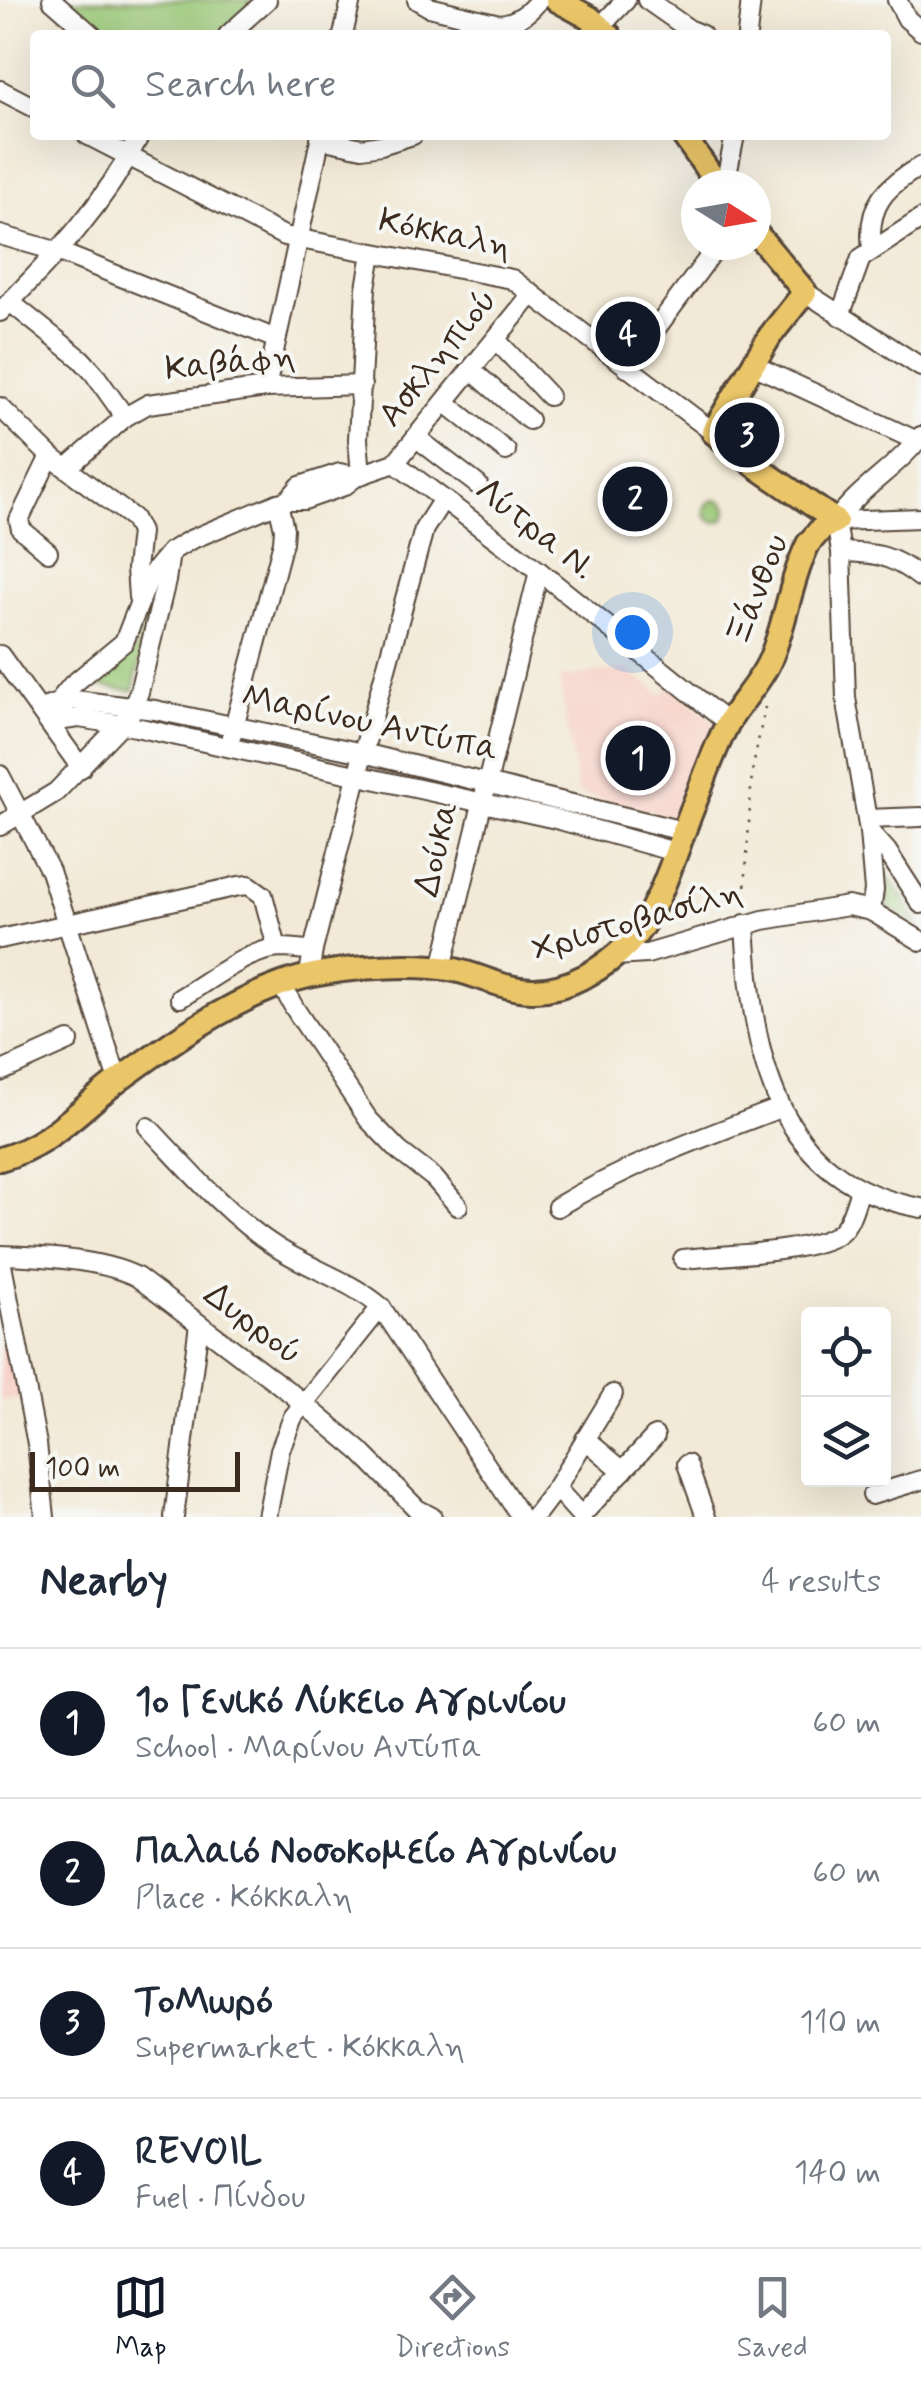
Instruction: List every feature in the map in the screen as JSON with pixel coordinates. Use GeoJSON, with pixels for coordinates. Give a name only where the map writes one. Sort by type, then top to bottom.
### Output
{"type":"FeatureCollection","features":[{"type":"Feature","properties":{"kind":"main road"},"geometry":{"type":"LineString","coordinates":[[557,0],[598,30]]}},
{"type":"Feature","properties":{"kind":"main road"},"geometry":{"type":"LineString","coordinates":[[687,140],[710,170]]}},
{"type":"Feature","properties":{"kind":"main road"},"geometry":{"type":"LineString","coordinates":[[713,432],[770,336],[806,292],[771,251]]}},
{"type":"Feature","properties":{"kind":"main road","name":"Κόκκαλη"},"geometry":{"type":"LineString","coordinates":[[713,432],[836,522]]}},
{"type":"Feature","properties":{"kind":"main road","name":"Ξάνθου"},"geometry":{"type":"LineString","coordinates":[[616,956],[650,912],[728,724],[772,655],[808,544],[820,530],[836,522]]}},
{"type":"Feature","properties":{"kind":"main road","name":"Χριστοβασίλη"},"geometry":{"type":"LineString","coordinates":[[0,1159],[44,1141],[118,1081],[201,1024],[281,984],[310,975],[442,968],[533,990],[569,983],[616,956]]}},
{"type":"Feature","properties":{"kind":"street"},"geometry":{"type":"LineString","coordinates":[[52,0],[86,30]]}},
{"type":"Feature","properties":{"kind":"street"},"geometry":{"type":"LineString","coordinates":[[233,30],[266,0]]}},
{"type":"Feature","properties":{"kind":"street"},"geometry":{"type":"LineString","coordinates":[[344,30],[350,0]]}},
{"type":"Feature","properties":{"kind":"street"},"geometry":{"type":"LineString","coordinates":[[417,0],[429,7],[499,24],[524,14],[539,0]]}},
{"type":"Feature","properties":{"kind":"street"},"geometry":{"type":"LineString","coordinates":[[603,30],[626,0]]}},
{"type":"Feature","properties":{"kind":"street"},"geometry":{"type":"LineString","coordinates":[[647,0],[690,30]]}},
{"type":"Feature","properties":{"kind":"street"},"geometry":{"type":"LineString","coordinates":[[748,30],[751,0]]}},
{"type":"Feature","properties":{"kind":"street"},"geometry":{"type":"LineString","coordinates":[[896,0],[907,19],[921,32]]}},
{"type":"Feature","properties":{"kind":"street"},"geometry":{"type":"LineString","coordinates":[[0,90],[30,105]]}},
{"type":"Feature","properties":{"kind":"street","name":"Κόκκαλη"},"geometry":{"type":"LineString","coordinates":[[98,140],[284,236],[506,277],[713,432]]}},
{"type":"Feature","properties":{"kind":"street"},"geometry":{"type":"LineString","coordinates":[[125,417],[81,359],[5,307],[98,206],[137,140]]}},
{"type":"Feature","properties":{"kind":"street"},"geometry":{"type":"LineString","coordinates":[[266,388],[319,140]]}},
{"type":"Feature","properties":{"kind":"street"},"geometry":{"type":"LineString","coordinates":[[331,140],[362,148],[398,140]]}},
{"type":"Feature","properties":{"kind":"street"},"geometry":{"type":"LineString","coordinates":[[725,170],[734,140]]}},
{"type":"Feature","properties":{"kind":"street"},"geometry":{"type":"LineString","coordinates":[[872,249],[880,200],[891,185],[921,166]]}},
{"type":"Feature","properties":{"kind":"street"},"geometry":{"type":"LineString","coordinates":[[840,316],[861,258],[921,220]]}},
{"type":"Feature","properties":{"kind":"street"},"geometry":{"type":"LineString","coordinates":[[0,235],[58,252],[276,339]]}},
{"type":"Feature","properties":{"kind":"street"},"geometry":{"type":"LineString","coordinates":[[359,476],[366,288],[372,253]]}},
{"type":"Feature","properties":{"kind":"street"},"geometry":{"type":"LineString","coordinates":[[626,368],[707,260]]}},
{"type":"Feature","properties":{"kind":"street"},"geometry":{"type":"LineString","coordinates":[[806,292],[921,367]]}},
{"type":"Feature","properties":{"kind":"street","name":"Ασκληπιού"},"geometry":{"type":"LineString","coordinates":[[396,463],[532,294]]}},
{"type":"Feature","properties":{"kind":"street"},"geometry":{"type":"LineString","coordinates":[[500,344],[549,396]]}},
{"type":"Feature","properties":{"kind":"street"},"geometry":{"type":"LineString","coordinates":[[753,365],[919,439],[836,522],[841,552],[846,698],[868,825],[872,911]]}},
{"type":"Feature","properties":{"kind":"street"},"geometry":{"type":"LineString","coordinates":[[476,374],[529,420]]}},
{"type":"Feature","properties":{"kind":"street","name":"Καβάφη"},"geometry":{"type":"LineString","coordinates":[[67,468],[125,417],[158,402],[266,388],[362,386]]}},
{"type":"Feature","properties":{"kind":"street"},"geometry":{"type":"LineString","coordinates":[[451,406],[506,451]]}},
{"type":"Feature","properties":{"kind":"street"},"geometry":{"type":"LineString","coordinates":[[0,408],[50,456],[124,510],[138,526],[139,603]]}},
{"type":"Feature","properties":{"kind":"street"},"geometry":{"type":"LineString","coordinates":[[422,442],[478,485]]}},
{"type":"Feature","properties":{"kind":"street"},"geometry":{"type":"LineString","coordinates":[[48,552],[21,528],[20,520],[50,456]]}},
{"type":"Feature","properties":{"kind":"street"},"geometry":{"type":"LineString","coordinates":[[53,713],[72,685],[124,642],[150,576],[170,552],[283,502],[304,500],[396,463]]}},
{"type":"Feature","properties":{"kind":"street","name":"Λύτρα Ν."},"geometry":{"type":"LineString","coordinates":[[396,463],[539,571],[728,724]]}},
{"type":"Feature","properties":{"kind":"street"},"geometry":{"type":"LineString","coordinates":[[310,975],[363,753],[424,530],[443,499]]}},
{"type":"Feature","properties":{"kind":"street"},"geometry":{"type":"LineString","coordinates":[[228,747],[283,542],[283,502]]}},
{"type":"Feature","properties":{"kind":"street"},"geometry":{"type":"LineString","coordinates":[[836,522],[921,518]]}},
{"type":"Feature","properties":{"kind":"street"},"geometry":{"type":"LineString","coordinates":[[0,826],[56,792],[134,707],[170,552]]}},
{"type":"Feature","properties":{"kind":"street"},"geometry":{"type":"LineString","coordinates":[[841,552],[884,555],[921,578]]}},
{"type":"Feature","properties":{"kind":"street","name":"Δούκα"},"geometry":{"type":"LineString","coordinates":[[442,968],[539,571]]}},
{"type":"Feature","properties":{"kind":"street"},"geometry":{"type":"LineString","coordinates":[[0,655],[53,713],[81,768]]}},
{"type":"Feature","properties":{"kind":"street","name":"Μαρίνου Αντύπα"},"geometry":{"type":"LineString","coordinates":[[53,713],[80,700],[234,726],[578,805],[679,842]]}},
{"type":"Feature","properties":{"kind":"street","name":"Μαρίνου Αντύπα"},"geometry":{"type":"LineString","coordinates":[[53,713],[122,724],[572,824],[679,842]]}},
{"type":"Feature","properties":{"kind":"street"},"geometry":{"type":"LineString","coordinates":[[0,774],[50,870],[118,1081]]}},
{"type":"Feature","properties":{"kind":"street"},"geometry":{"type":"LineString","coordinates":[[572,824],[578,805]]}},
{"type":"Feature","properties":{"kind":"street"},"geometry":{"type":"LineString","coordinates":[[868,825],[921,817]]}},
{"type":"Feature","properties":{"kind":"street"},"geometry":{"type":"LineString","coordinates":[[868,825],[921,904]]}},
{"type":"Feature","properties":{"kind":"street"},"geometry":{"type":"LineString","coordinates":[[0,940],[248,885],[263,895],[277,948]]}},
{"type":"Feature","properties":{"kind":"street","name":"Χριστοβασίλη"},"geometry":{"type":"LineString","coordinates":[[616,956],[662,950],[745,924],[857,906],[921,941]]}},
{"type":"Feature","properties":{"kind":"street"},"geometry":{"type":"LineString","coordinates":[[745,924],[752,1013],[780,1108],[796,1135],[860,1190],[921,1208]]}},
{"type":"Feature","properties":{"kind":"street"},"geometry":{"type":"LineString","coordinates":[[180,998],[242,961],[277,948],[313,950]]}},
{"type":"Feature","properties":{"kind":"street"},"geometry":{"type":"LineString","coordinates":[[281,984],[368,1119],[399,1151],[434,1178],[458,1206]]}},
{"type":"Feature","properties":{"kind":"street"},"geometry":{"type":"LineString","coordinates":[[0,1072],[69,1042]]}},
{"type":"Feature","properties":{"kind":"street"},"geometry":{"type":"LineString","coordinates":[[557,1207],[637,1164],[780,1108]]}},
{"type":"Feature","properties":{"kind":"street"},"geometry":{"type":"LineString","coordinates":[[148,1126],[208,1191],[253,1231],[381,1307],[520,1517]]}},
{"type":"Feature","properties":{"kind":"street"},"geometry":{"type":"LineString","coordinates":[[683,1258],[818,1244],[844,1229],[860,1190]]}},
{"type":"Feature","properties":{"kind":"street"},"geometry":{"type":"LineString","coordinates":[[0,1255],[37,1444],[45,1517]]}},
{"type":"Feature","properties":{"kind":"street","name":"Δυρρού"},"geometry":{"type":"LineString","coordinates":[[0,1255],[123,1270],[137,1278],[303,1403],[425,1515]]}},
{"type":"Feature","properties":{"kind":"street"},"geometry":{"type":"LineString","coordinates":[[267,1517],[284,1438],[293,1417],[381,1307]]}},
{"type":"Feature","properties":{"kind":"street"},"geometry":{"type":"LineString","coordinates":[[174,1517],[199,1324]]}},
{"type":"Feature","properties":{"kind":"street"},"geometry":{"type":"LineString","coordinates":[[534,1517],[613,1394]]}},
{"type":"Feature","properties":{"kind":"street"},"geometry":{"type":"LineString","coordinates":[[556,1488],[582,1517],[655,1436]]}},
{"type":"Feature","properties":{"kind":"street"},"geometry":{"type":"LineString","coordinates":[[586,1438],[622,1472]]}},
{"type":"Feature","properties":{"kind":"street"},"geometry":{"type":"LineString","coordinates":[[687,1464],[706,1517]]}},
{"type":"Feature","properties":{"kind":"street"},"geometry":{"type":"LineString","coordinates":[[872,1495],[921,1480]]}},
{"type":"Feature","properties":{"kind":"path"},"geometry":{"type":"LineString","coordinates":[[745,924],[752,772],[764,714],[762,676]]}},
{"type":"Feature","properties":{"kind":"shaded area"},"geometry":{"type":"Polygon","coordinates":[[[626,669],[662,695],[669,686],[718,723],[680,820],[578,793],[559,678],[626,669]]]}},
{"type":"Feature","properties":{"kind":"shaded area"},"geometry":{"type":"Polygon","coordinates":[[[0,1349],[9,1349],[22,1399],[0,1401],[0,1349]]]}},
{"type":"Feature","properties":{"kind":"green space"},"geometry":{"type":"Polygon","coordinates":[[[65,0],[255,0],[225,30],[98,30],[65,0]]]}},
{"type":"Feature","properties":{"kind":"green space"},"geometry":{"type":"Polygon","coordinates":[[[716,500],[724,503],[724,519],[716,522],[708,519],[705,511],[708,503],[716,500]]]}},
{"type":"Feature","properties":{"kind":"green space"},"geometry":{"type":"Polygon","coordinates":[[[156,588],[133,691],[89,685],[137,649],[156,588]]]}},
{"type":"Feature","properties":{"kind":"green space"},"geometry":{"type":"Polygon","coordinates":[[[883,869],[904,898],[917,924],[887,908],[883,869]]]}},
{"type":"Feature","properties":{"kind":"place","name":"REVOIL"},"geometry":{"type":"Point","coordinates":[628,334]}},
{"type":"Feature","properties":{"kind":"place","name":"ΤοΜωρό"},"geometry":{"type":"Point","coordinates":[747,435]}},
{"type":"Feature","properties":{"kind":"place","name":"Παλαιό Νοσοκομείο Αγρινίου"},"geometry":{"type":"Point","coordinates":[635,499]}},
{"type":"Feature","properties":{"kind":"place","name":"1ο Γενικό Λύκειο Αγρινίου"},"geometry":{"type":"Point","coordinates":[638,758]}}]}
